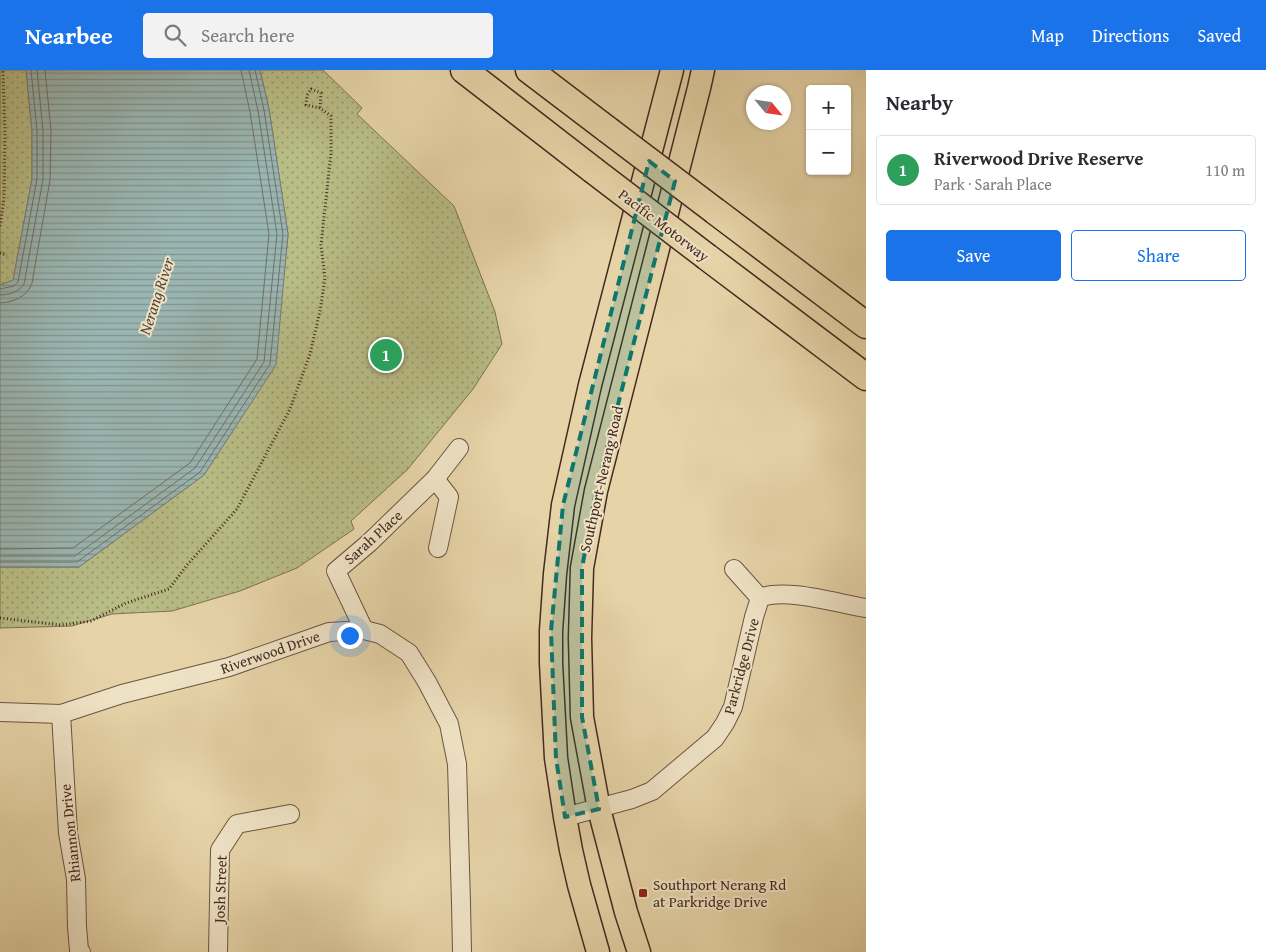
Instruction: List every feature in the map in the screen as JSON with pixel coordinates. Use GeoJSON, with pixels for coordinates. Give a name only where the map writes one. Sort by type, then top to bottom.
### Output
{"type":"FeatureCollection","features":[{"type":"Feature","properties":{"kind":"highway","name":"Pacific Motorway"},"geometry":{"type":"LineString","coordinates":[[464,70],[866,377]]}},
{"type":"Feature","properties":{"kind":"highway"},"geometry":{"type":"LineString","coordinates":[[529,70],[866,325]]}},
{"type":"Feature","properties":{"kind":"main road","name":"Southport-Nerang Road"},"geometry":{"type":"LineString","coordinates":[[598,952],[579,885],[565,817],[556,758],[551,663],[553,602],[563,505],[590,385],[672,70]]}},
{"type":"Feature","properties":{"kind":"main road","name":"Southport-Nerang Road"},"geometry":{"type":"LineString","coordinates":[[639,952],[626,912],[600,809],[582,717],[580,638],[582,568],[596,491],[703,70]]}},
{"type":"Feature","properties":{"kind":"street","name":"Sarah Place"},"geometry":{"type":"LineString","coordinates":[[364,630],[336,570],[369,543],[435,479],[459,448]]}},
{"type":"Feature","properties":{"kind":"street"},"geometry":{"type":"LineString","coordinates":[[435,479],[449,497],[438,548]]}},
{"type":"Feature","properties":{"kind":"street","name":"Parkridge Drive"},"geometry":{"type":"LineString","coordinates":[[734,569],[760,598]]}},
{"type":"Feature","properties":{"kind":"street","name":"Parkridge Drive"},"geometry":{"type":"LineString","coordinates":[[565,817],[600,809],[652,791],[715,738],[733,707],[760,598],[775,594],[800,596],[866,608]]}},
{"type":"Feature","properties":{"kind":"street","name":"Riverwood Drive"},"geometry":{"type":"LineString","coordinates":[[0,712],[61,714],[122,694],[228,667],[329,632],[364,630],[380,634],[409,653],[428,682],[449,724],[457,764],[462,952]]}},
{"type":"Feature","properties":{"kind":"street","name":"Rhiannon Drive"},"geometry":{"type":"LineString","coordinates":[[61,714],[68,833],[76,879],[77,927],[79,950],[81,952]]}},
{"type":"Feature","properties":{"kind":"street","name":"Josh Street"},"geometry":{"type":"LineString","coordinates":[[218,952],[220,850],[236,824],[290,814]]}},
{"type":"Feature","properties":{"kind":"path"},"geometry":{"type":"LineString","coordinates":[[0,226],[4,199],[5,134],[3,70]]}},
{"type":"Feature","properties":{"kind":"path"},"geometry":{"type":"LineString","coordinates":[[0,618],[61,625],[91,621],[126,603],[169,589],[187,565],[237,509],[290,409],[310,354],[320,311],[325,278],[322,245],[331,153],[331,116],[320,108],[306,106],[307,95],[311,89],[321,93],[320,108]]}},
{"type":"Feature","properties":{"kind":"path"},"geometry":{"type":"LineString","coordinates":[[0,253],[7,255]]}},
{"type":"Feature","properties":{"kind":"highlighted area"},"geometry":{"type":"Polygon","coordinates":[[[649,161],[675,181],[596,491],[582,568],[582,717],[599,809],[565,817],[556,758],[551,631],[563,505],[649,161]]]}},
{"type":"Feature","properties":{"kind":"green space"},"geometry":{"type":"Polygon","coordinates":[[[0,70],[26,70],[32,131],[32,179],[13,281],[0,285],[0,70]]]}},
{"type":"Feature","properties":{"kind":"green space"},"geometry":{"type":"Polygon","coordinates":[[[260,70],[323,70],[362,108],[357,114],[454,206],[495,312],[502,344],[473,389],[407,470],[351,521],[354,529],[297,568],[240,591],[172,611],[112,614],[72,626],[0,628],[0,567],[79,567],[204,475],[275,365],[288,234],[269,109],[260,70]]]}},
{"type":"Feature","properties":{"kind":"water","name":"Nerang River"},"geometry":{"type":"Polygon","coordinates":[[[26,70],[260,70],[269,109],[288,234],[276,365],[204,475],[79,567],[0,567],[0,285],[13,280],[32,179],[32,131],[26,70]]]}},
{"type":"Feature","properties":{"kind":"place","name":"Riverwood Drive Reserve"},"geometry":{"type":"Point","coordinates":[386,355]}},
{"type":"Feature","properties":{"kind":"place","name":"Southport Nerang Rd at Parkridge Drive"},"geometry":{"type":"Point","coordinates":[643,893]}}]}
